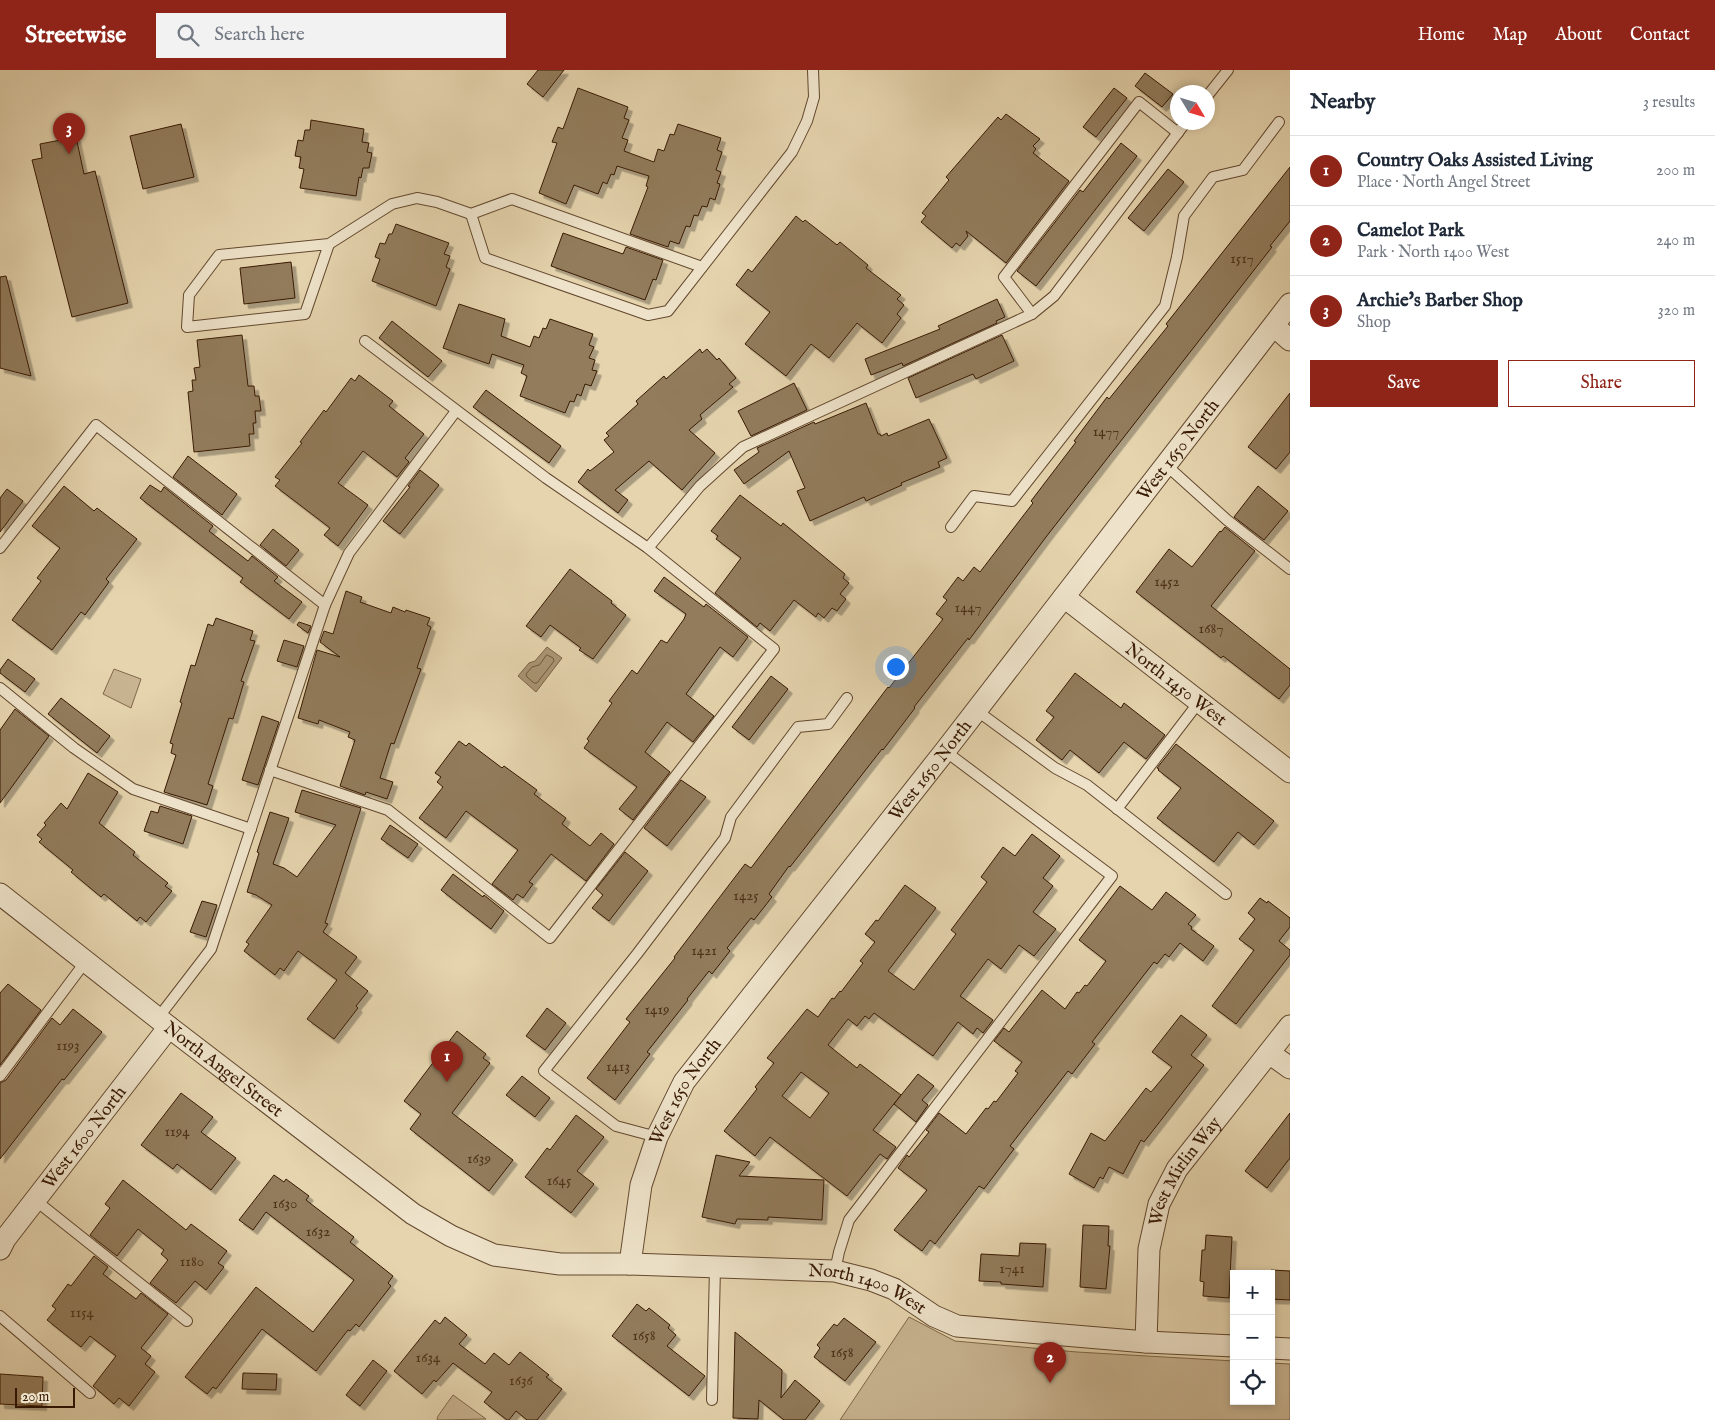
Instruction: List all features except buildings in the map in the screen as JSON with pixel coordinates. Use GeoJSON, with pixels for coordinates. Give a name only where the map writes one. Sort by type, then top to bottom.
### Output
{"type":"FeatureCollection","features":[{"type":"Feature","properties":{"kind":"street","name":"West 1650 North"},"geometry":{"type":"LineString","coordinates":[[630,1264],[641,1185],[657,1137],[684,1082],[945,750],[1290,304]]}},
{"type":"Feature","properties":{"kind":"street"},"geometry":{"type":"LineString","coordinates":[[1274,326],[1290,340]]}},
{"type":"Feature","properties":{"kind":"street","name":"North 1450 West"},"geometry":{"type":"LineString","coordinates":[[1064,597],[1290,772]]}},
{"type":"Feature","properties":{"kind":"street","name":"North Angel Street"},"geometry":{"type":"LineString","coordinates":[[0,894],[413,1214],[451,1236],[494,1255]]}},
{"type":"Feature","properties":{"kind":"street","name":"West 1600 North"},"geometry":{"type":"LineString","coordinates":[[0,1249],[163,1022]]}},
{"type":"Feature","properties":{"kind":"street","name":"West Mirlin Way"},"geometry":{"type":"LineString","coordinates":[[1146,1342],[1149,1249],[1159,1204],[1177,1169],[1290,1026]]}},
{"type":"Feature","properties":{"kind":"street"},"geometry":{"type":"LineString","coordinates":[[1270,1053],[1290,1068]]}},
{"type":"Feature","properties":{"kind":"street","name":"North 1400 West"},"geometry":{"type":"LineString","coordinates":[[494,1255],[560,1264],[630,1264],[835,1271],[871,1280],[894,1289],[934,1316],[957,1326],[1146,1342],[1230,1346]]}},
{"type":"Feature","properties":{"kind":"street"},"geometry":{"type":"LineString","coordinates":[[1275,1348],[1290,1349]]}},
{"type":"Feature","properties":{"kind":"lane"},"geometry":{"type":"LineString","coordinates":[[472,214],[485,258],[648,315],[668,311],[792,152],[807,121],[814,97],[813,70]]}},
{"type":"Feature","properties":{"kind":"lane"},"geometry":{"type":"LineString","coordinates":[[1215,87],[1228,70]]}},
{"type":"Feature","properties":{"kind":"lane"},"geometry":{"type":"LineString","coordinates":[[1032,314],[1004,277],[1139,102],[1178,133]]}},
{"type":"Feature","properties":{"kind":"lane"},"geometry":{"type":"LineString","coordinates":[[951,527],[974,496],[1012,501],[1165,306],[1178,256],[1184,216],[1213,177],[1243,170],[1279,122]]}},
{"type":"Feature","properties":{"kind":"lane"},"geometry":{"type":"LineString","coordinates":[[648,548],[700,486],[743,447],[1032,314],[1054,296],[1180,130]]}},
{"type":"Feature","properties":{"kind":"lane"},"geometry":{"type":"LineString","coordinates":[[329,244],[305,314],[188,327],[189,295],[218,255],[329,244],[392,204],[417,198],[472,214],[512,199],[702,267]]}},
{"type":"Feature","properties":{"kind":"lane"},"geometry":{"type":"LineString","coordinates":[[270,770],[388,810],[550,938],[774,649],[648,548],[546,478],[365,341]]}},
{"type":"Feature","properties":{"kind":"lane"},"geometry":{"type":"LineString","coordinates":[[163,1022],[211,949],[325,604],[348,553],[456,411]]}},
{"type":"Feature","properties":{"kind":"lane"},"geometry":{"type":"LineString","coordinates":[[0,548],[96,425],[325,604]]}},
{"type":"Feature","properties":{"kind":"lane"},"geometry":{"type":"LineString","coordinates":[[1166,465],[1228,520],[1290,569]]}},
{"type":"Feature","properties":{"kind":"lane"},"geometry":{"type":"LineString","coordinates":[[0,688],[74,748],[133,789],[251,829]]}},
{"type":"Feature","properties":{"kind":"lane"},"geometry":{"type":"LineString","coordinates":[[657,1137],[616,1126],[544,1071],[637,954],[725,838],[731,817],[798,727],[828,724],[847,698]]}},
{"type":"Feature","properties":{"kind":"lane"},"geometry":{"type":"LineString","coordinates":[[1117,809],[1199,702]]}},
{"type":"Feature","properties":{"kind":"lane"},"geometry":{"type":"LineString","coordinates":[[976,710],[1055,768],[1087,785],[1226,894]]}},
{"type":"Feature","properties":{"kind":"lane"},"geometry":{"type":"LineString","coordinates":[[835,1271],[849,1220],[1112,876],[945,750]]}},
{"type":"Feature","properties":{"kind":"lane"},"geometry":{"type":"LineString","coordinates":[[0,1076],[86,962]]}},
{"type":"Feature","properties":{"kind":"lane"},"geometry":{"type":"LineString","coordinates":[[35,1200],[187,1321]]}},
{"type":"Feature","properties":{"kind":"lane"},"geometry":{"type":"LineString","coordinates":[[712,1400],[715,1267]]}},
{"type":"Feature","properties":{"kind":"lane"},"geometry":{"type":"LineString","coordinates":[[0,1316],[90,1393]]}},
{"type":"Feature","properties":{"kind":"shaded area"},"geometry":{"type":"Polygon","coordinates":[[[114,669],[141,679],[131,708],[103,694],[114,669]]]}},
{"type":"Feature","properties":{"kind":"shaded area"},"geometry":{"type":"Polygon","coordinates":[[[909,1317],[955,1341],[1077,1352],[1230,1361],[1230,1405],[1275,1405],[1275,1363],[1290,1364],[1290,1420],[840,1420],[909,1317]]]}},
{"type":"Feature","properties":{"kind":"shaded area"},"geometry":{"type":"Polygon","coordinates":[[[453,1395],[486,1419],[437,1420],[453,1395]]]}},
{"type":"Feature","properties":{"kind":"water"},"geometry":{"type":"Polygon","coordinates":[[[547,647],[562,658],[536,692],[518,676],[547,647]]]}},
{"type":"Feature","properties":{"kind":"place","name":"Archie's Barber Shop"},"geometry":{"type":"Point","coordinates":[69,154]}},
{"type":"Feature","properties":{"kind":"place","name":"Country Oaks Assisted Living"},"geometry":{"type":"Point","coordinates":[447,1082]}},
{"type":"Feature","properties":{"kind":"place","name":"Camelot Park"},"geometry":{"type":"Point","coordinates":[1050,1383]}}]}
